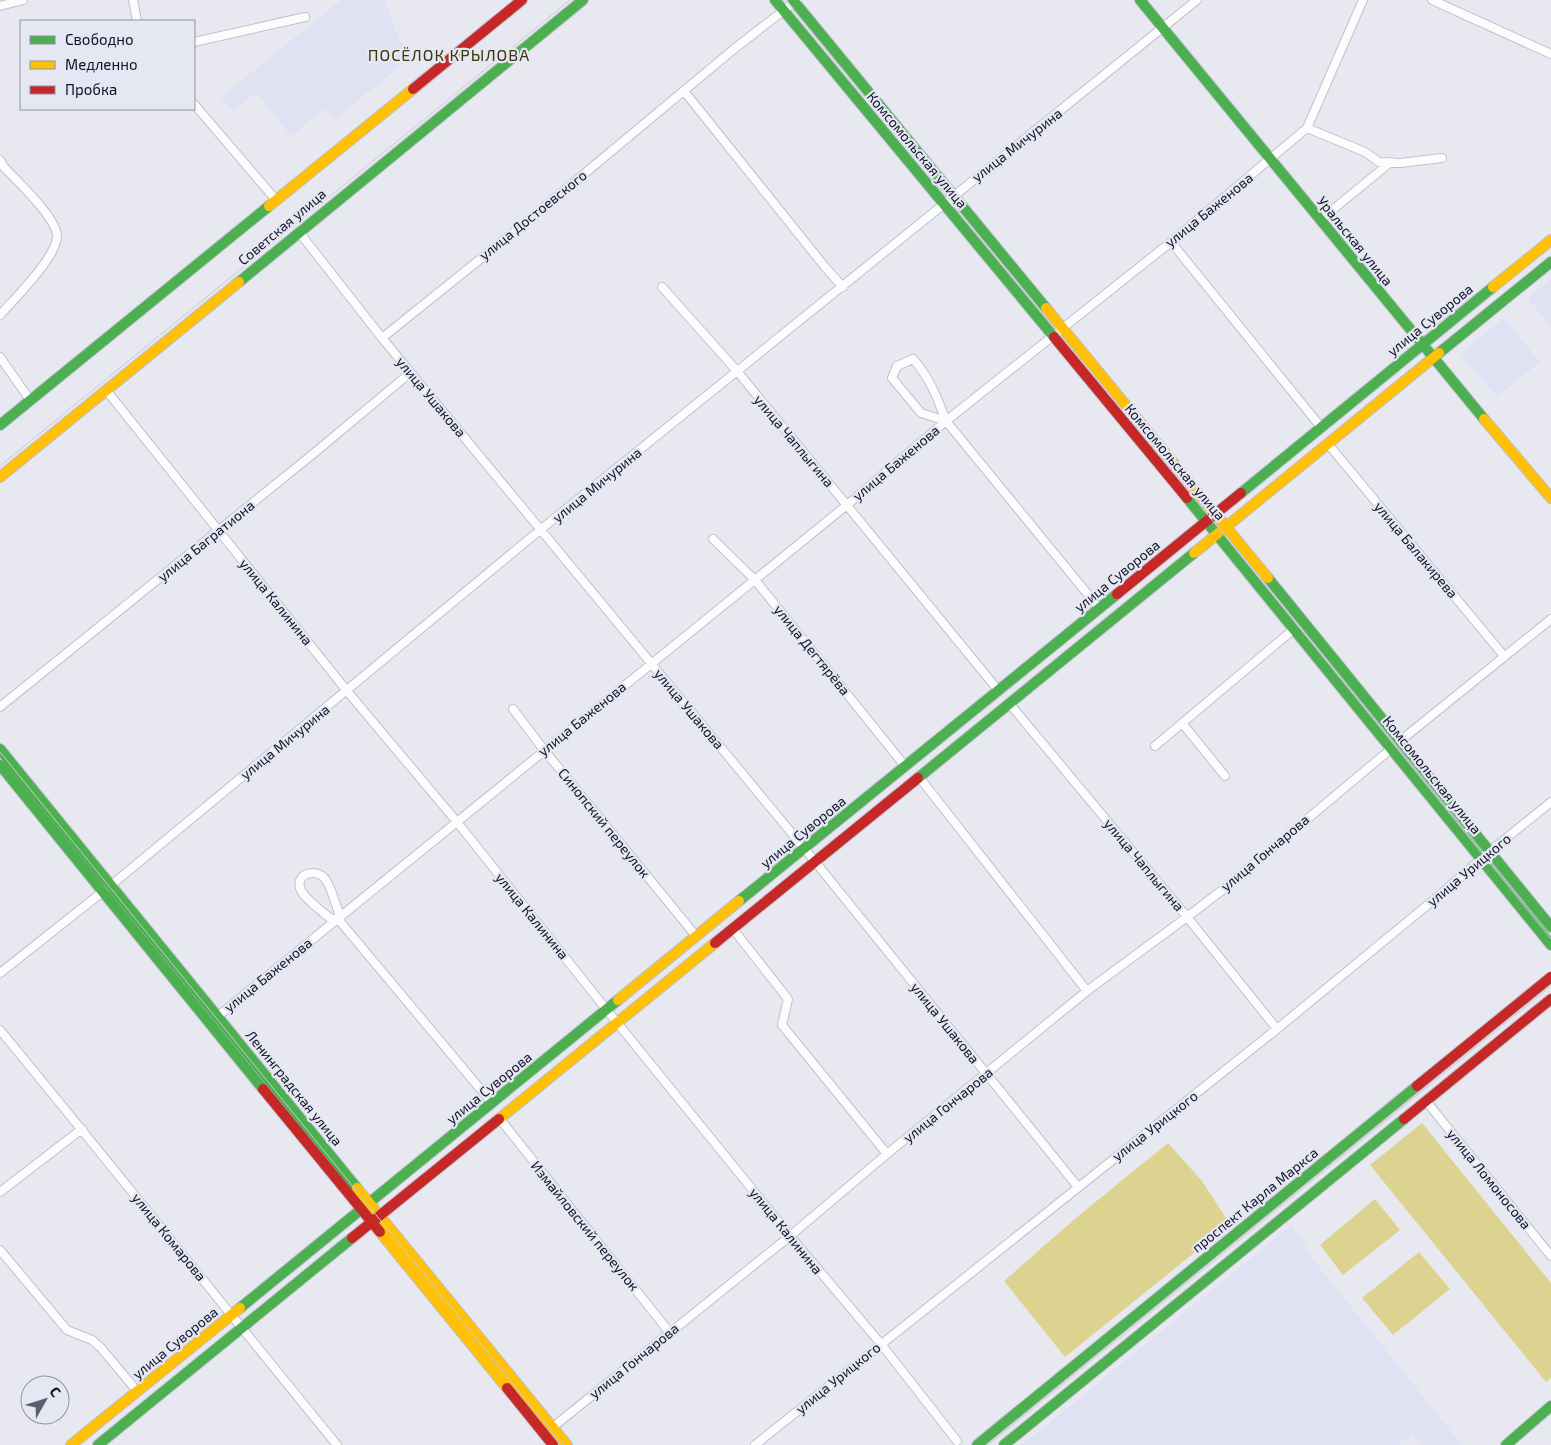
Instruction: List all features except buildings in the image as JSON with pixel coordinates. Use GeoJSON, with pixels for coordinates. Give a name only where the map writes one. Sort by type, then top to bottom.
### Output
{"type":"FeatureCollection","features":[{"type":"Feature","properties":{"kind":"main road","name":"Советская улица"},"geometry":{"type":"LineString","coordinates":[[0,425],[522,0]]}},
{"type":"Feature","properties":{"kind":"main road","name":"Советская улица"},"geometry":{"type":"LineString","coordinates":[[0,477],[583,0]]}},
{"type":"Feature","properties":{"kind":"main road","name":"Комсомольская улица"},"geometry":{"type":"LineString","coordinates":[[775,0],[1294,629],[1396,744]]}},
{"type":"Feature","properties":{"kind":"main road","name":"Уральская улица"},"geometry":{"type":"LineString","coordinates":[[1140,0],[1422,345],[1551,498]]}},
{"type":"Feature","properties":{"kind":"main road","name":"Комсомольская улица"},"geometry":{"type":"LineString","coordinates":[[795,1],[1226,527],[1396,744],[1486,855],[1551,944]]}},
{"type":"Feature","properties":{"kind":"main road","name":"улица Суворова"},"geometry":{"type":"LineString","coordinates":[[72,1445],[1215,514],[1320,426],[1551,240]]}},
{"type":"Feature","properties":{"kind":"main road"},"geometry":{"type":"LineString","coordinates":[[98,1445],[500,1120],[616,1022],[733,929],[1551,262]]}},
{"type":"Feature","properties":{"kind":"main road","name":"Ленинградская улица"},"geometry":{"type":"LineString","coordinates":[[0,749],[218,1016],[365,1206]]}},
{"type":"Feature","properties":{"kind":"main road","name":"Ленинградская улица"},"geometry":{"type":"LineString","coordinates":[[0,765],[365,1206],[567,1445]]}},
{"type":"Feature","properties":{"kind":"main road","name":"Комсомольская улица"},"geometry":{"type":"LineString","coordinates":[[1486,855],[1551,927]]}},
{"type":"Feature","properties":{"kind":"main road","name":"проспект Карла Маркса"},"geometry":{"type":"LineString","coordinates":[[977,1445],[1551,977]]}},
{"type":"Feature","properties":{"kind":"main road"},"geometry":{"type":"LineString","coordinates":[[1004,1445],[1551,999]]}},
{"type":"Feature","properties":{"kind":"main road","name":"Ленинградская улица"},"geometry":{"type":"LineString","coordinates":[[376,1219],[553,1445]]}},
{"type":"Feature","properties":{"kind":"main road"},"geometry":{"type":"LineString","coordinates":[[1506,1445],[1551,1406]]}},
{"type":"Feature","properties":{"kind":"street"},"geometry":{"type":"LineString","coordinates":[[0,6],[23,0]]}},
{"type":"Feature","properties":{"kind":"street"},"geometry":{"type":"LineString","coordinates":[[133,0],[137,20]]}},
{"type":"Feature","properties":{"kind":"street","name":"улица Мичурина"},"geometry":{"type":"LineString","coordinates":[[0,973],[347,691],[540,530],[1198,0]]}},
{"type":"Feature","properties":{"kind":"street","name":"улица Баженова"},"geometry":{"type":"LineString","coordinates":[[218,1016],[848,505],[946,421],[1271,160],[1307,128],[1363,0]]}},
{"type":"Feature","properties":{"kind":"street"},"geometry":{"type":"LineString","coordinates":[[1432,0],[1551,54]]}},
{"type":"Feature","properties":{"kind":"street","name":"улица Достоевского"},"geometry":{"type":"LineString","coordinates":[[382,338],[795,1]]}},
{"type":"Feature","properties":{"kind":"street"},"geometry":{"type":"LineString","coordinates":[[195,42],[305,17]]}},
{"type":"Feature","properties":{"kind":"street"},"geometry":{"type":"LineString","coordinates":[[684,91],[819,260],[843,287]]}},
{"type":"Feature","properties":{"kind":"street"},"geometry":{"type":"LineString","coordinates":[[195,105],[276,200]]}},
{"type":"Feature","properties":{"kind":"street"},"geometry":{"type":"LineString","coordinates":[[1307,128],[1365,152],[1380,162],[1442,158]]}},
{"type":"Feature","properties":{"kind":"street"},"geometry":{"type":"LineString","coordinates":[[0,160],[4,167],[47,214],[55,228],[57,237],[53,251],[38,272],[0,315]]}},
{"type":"Feature","properties":{"kind":"street"},"geometry":{"type":"LineString","coordinates":[[1320,220],[1391,162]]}},
{"type":"Feature","properties":{"kind":"street","name":"улица Ушакова"},"geometry":{"type":"LineString","coordinates":[[298,232],[410,373],[804,848],[1078,1187]]}},
{"type":"Feature","properties":{"kind":"street"},"geometry":{"type":"LineString","coordinates":[[1171,242],[1320,426]]}},
{"type":"Feature","properties":{"kind":"street","name":"улица Чаплыгина"},"geometry":{"type":"LineString","coordinates":[[662,287],[737,371],[998,690]]}},
{"type":"Feature","properties":{"kind":"street"},"geometry":{"type":"LineString","coordinates":[[0,357],[30,400]]}},
{"type":"Feature","properties":{"kind":"street"},"geometry":{"type":"LineString","coordinates":[[912,360],[925,373],[946,421],[920,414],[892,378],[897,366],[912,360]]}},
{"type":"Feature","properties":{"kind":"street","name":"улица Багратиона"},"geometry":{"type":"LineString","coordinates":[[0,708],[410,373]]}},
{"type":"Feature","properties":{"kind":"street","name":"улица Калинина"},"geometry":{"type":"LineString","coordinates":[[106,390],[347,691],[457,822],[616,1022],[790,1236],[881,1344],[957,1441]]}},
{"type":"Feature","properties":{"kind":"street","name":"улица Баженова"},"geometry":{"type":"LineString","coordinates":[[946,421],[1099,608]]}},
{"type":"Feature","properties":{"kind":"street","name":"улица Балакирева"},"geometry":{"type":"LineString","coordinates":[[1328,444],[1504,656]]}},
{"type":"Feature","properties":{"kind":"street","name":"улица Дегтярёва"},"geometry":{"type":"LineString","coordinates":[[713,538],[755,580],[906,766]]}},
{"type":"Feature","properties":{"kind":"street","name":"улица Гончарова"},"geometry":{"type":"LineString","coordinates":[[552,1427],[790,1236],[887,1154],[1087,991],[1187,918],[1551,618]]}},
{"type":"Feature","properties":{"kind":"street"},"geometry":{"type":"LineString","coordinates":[[1155,746],[1294,629]]}},
{"type":"Feature","properties":{"kind":"street","name":"улица Чаплыгина"},"geometry":{"type":"LineString","coordinates":[[1009,703],[1277,1029]]}},
{"type":"Feature","properties":{"kind":"street","name":"Синопский переулок"},"geometry":{"type":"LineString","coordinates":[[513,709],[544,750],[696,936]]}},
{"type":"Feature","properties":{"kind":"street"},"geometry":{"type":"LineString","coordinates":[[1182,723],[1225,776]]}},
{"type":"Feature","properties":{"kind":"street"},"geometry":{"type":"LineString","coordinates":[[919,777],[1087,991]]}},
{"type":"Feature","properties":{"kind":"street","name":"улица Урицкого"},"geometry":{"type":"LineString","coordinates":[[755,1445],[1277,1029],[1551,802]]}},
{"type":"Feature","properties":{"kind":"street"},"geometry":{"type":"LineString","coordinates":[[338,919],[331,919],[304,895],[300,888],[301,880],[305,874],[311,872],[320,874],[326,880],[339,913],[338,919],[492,1103]]}},
{"type":"Feature","properties":{"kind":"street"},"geometry":{"type":"LineString","coordinates":[[733,929],[788,999],[782,1025],[887,1154]]}},
{"type":"Feature","properties":{"kind":"street","name":"улица Комарова"},"geometry":{"type":"LineString","coordinates":[[0,1030],[82,1129],[231,1316],[338,1445]]}},
{"type":"Feature","properties":{"kind":"street","name":"улица Ломоносова"},"geometry":{"type":"LineString","coordinates":[[1426,1101],[1551,1256]]}},
{"type":"Feature","properties":{"kind":"street","name":"Измайловский переулок"},"geometry":{"type":"LineString","coordinates":[[500,1120],[670,1333]]}},
{"type":"Feature","properties":{"kind":"street"},"geometry":{"type":"LineString","coordinates":[[0,1192],[82,1129]]}},
{"type":"Feature","properties":{"kind":"street"},"geometry":{"type":"LineString","coordinates":[[0,1250],[67,1330],[80,1334],[96,1344],[137,1392]]}},
{"type":"Feature","properties":{"kind":"shaded area"},"geometry":{"type":"Polygon","coordinates":[[[341,0],[385,0],[399,39],[413,56],[335,119],[325,108],[291,136],[256,93],[233,112],[221,97],[341,0]]]}},
{"type":"Feature","properties":{"kind":"shaded area"},"geometry":{"type":"Polygon","coordinates":[[[1551,279],[1551,327],[1528,298],[1551,279]]]}},
{"type":"Feature","properties":{"kind":"shaded area"},"geometry":{"type":"Polygon","coordinates":[[[1504,318],[1540,362],[1497,397],[1460,354],[1504,318]]]}},
{"type":"Feature","properties":{"kind":"shaded area"},"geometry":{"type":"Polygon","coordinates":[[[1422,1123],[1551,1283],[1551,1378],[1546,1382],[1370,1165],[1422,1123]]]}},
{"type":"Feature","properties":{"kind":"shaded area"},"geometry":{"type":"Polygon","coordinates":[[[1168,1143],[1202,1181],[1230,1224],[1065,1357],[1004,1281],[1077,1217],[1168,1143]]]}},
{"type":"Feature","properties":{"kind":"shaded area"},"geometry":{"type":"Polygon","coordinates":[[[1375,1199],[1400,1230],[1343,1275],[1320,1245],[1375,1199]]]}},
{"type":"Feature","properties":{"kind":"shaded area"},"geometry":{"type":"Polygon","coordinates":[[[1291,1225],[1307,1246],[1304,1248],[1462,1445],[1421,1445],[1412,1434],[1398,1445],[1022,1445],[1291,1225]]]}},
{"type":"Feature","properties":{"kind":"shaded area"},"geometry":{"type":"Polygon","coordinates":[[[1419,1252],[1450,1289],[1393,1335],[1362,1298],[1419,1252]]]}},
{"type":"Feature","properties":{"kind":"tram line"},"geometry":{"type":"LineString","coordinates":[[0,466],[570,0]]}},
{"type":"Feature","properties":{"kind":"tram line"},"geometry":{"type":"LineString","coordinates":[[785,0],[1226,537],[1551,939]]}},
{"type":"Feature","properties":{"kind":"tram line"},"geometry":{"type":"LineString","coordinates":[[0,752],[563,1445]]}},
{"type":"Feature","properties":{"kind":"tram line"},"geometry":{"type":"LineString","coordinates":[[988,1445],[1551,986]]}},
{"type":"Feature","properties":{"kind":"traffic: fast"},"geometry":{"type":"LineString","coordinates":[[239,282],[583,0]]}},
{"type":"Feature","properties":{"kind":"traffic: fast"},"geometry":{"type":"LineString","coordinates":[[775,0],[1054,337]]}},
{"type":"Feature","properties":{"kind":"traffic: fast"},"geometry":{"type":"LineString","coordinates":[[793,0],[1046,308]]}},
{"type":"Feature","properties":{"kind":"traffic: fast"},"geometry":{"type":"LineString","coordinates":[[1140,0],[1484,419]]}},
{"type":"Feature","properties":{"kind":"traffic: fast"},"geometry":{"type":"LineString","coordinates":[[0,425],[269,206]]}},
{"type":"Feature","properties":{"kind":"traffic: fast"},"geometry":{"type":"LineString","coordinates":[[1439,353],[1551,262]]}},
{"type":"Feature","properties":{"kind":"traffic: fast"},"geometry":{"type":"LineString","coordinates":[[1241,493],[1493,287]]}},
{"type":"Feature","properties":{"kind":"traffic: fast"},"geometry":{"type":"LineString","coordinates":[[1187,498],[1551,945]]}},
{"type":"Feature","properties":{"kind":"traffic: fast"},"geometry":{"type":"LineString","coordinates":[[918,778],[1194,553]]}},
{"type":"Feature","properties":{"kind":"traffic: fast"},"geometry":{"type":"LineString","coordinates":[[1268,578],[1551,927]]}},
{"type":"Feature","properties":{"kind":"traffic: fast"},"geometry":{"type":"LineString","coordinates":[[739,901],[1117,594]]}},
{"type":"Feature","properties":{"kind":"traffic: fast"},"geometry":{"type":"LineString","coordinates":[[0,749],[357,1188]]}},
{"type":"Feature","properties":{"kind":"traffic: fast"},"geometry":{"type":"LineString","coordinates":[[0,765],[263,1089]]}},
{"type":"Feature","properties":{"kind":"traffic: fast"},"geometry":{"type":"LineString","coordinates":[[240,1308],[618,1000]]}},
{"type":"Feature","properties":{"kind":"traffic: fast"},"geometry":{"type":"LineString","coordinates":[[977,1445],[1417,1086]]}},
{"type":"Feature","properties":{"kind":"traffic: fast"},"geometry":{"type":"LineString","coordinates":[[1004,1445],[1404,1119]]}},
{"type":"Feature","properties":{"kind":"traffic: fast"},"geometry":{"type":"LineString","coordinates":[[98,1445],[352,1238]]}},
{"type":"Feature","properties":{"kind":"traffic: fast"},"geometry":{"type":"LineString","coordinates":[[1506,1445],[1551,1406]]}},
{"type":"Feature","properties":{"kind":"traffic: slow"},"geometry":{"type":"LineString","coordinates":[[269,206],[413,89]]}},
{"type":"Feature","properties":{"kind":"traffic: slow"},"geometry":{"type":"LineString","coordinates":[[1493,287],[1551,240]]}},
{"type":"Feature","properties":{"kind":"traffic: slow"},"geometry":{"type":"LineString","coordinates":[[0,477],[239,282]]}},
{"type":"Feature","properties":{"kind":"traffic: slow"},"geometry":{"type":"LineString","coordinates":[[1046,308],[1268,578]]}},
{"type":"Feature","properties":{"kind":"traffic: slow"},"geometry":{"type":"LineString","coordinates":[[1194,553],[1439,353]]}},
{"type":"Feature","properties":{"kind":"traffic: slow"},"geometry":{"type":"LineString","coordinates":[[1484,419],[1551,498]]}},
{"type":"Feature","properties":{"kind":"traffic: slow"},"geometry":{"type":"LineString","coordinates":[[618,1000],[739,901]]}},
{"type":"Feature","properties":{"kind":"traffic: slow"},"geometry":{"type":"LineString","coordinates":[[499,1119],[715,943]]}},
{"type":"Feature","properties":{"kind":"traffic: slow"},"geometry":{"type":"LineString","coordinates":[[357,1188],[567,1445]]}},
{"type":"Feature","properties":{"kind":"traffic: slow"},"geometry":{"type":"LineString","coordinates":[[380,1232],[507,1388]]}},
{"type":"Feature","properties":{"kind":"traffic: slow"},"geometry":{"type":"LineString","coordinates":[[71,1445],[240,1308]]}},
{"type":"Feature","properties":{"kind":"traffic: jam"},"geometry":{"type":"LineString","coordinates":[[413,89],[522,0]]}},
{"type":"Feature","properties":{"kind":"traffic: jam"},"geometry":{"type":"LineString","coordinates":[[1054,337],[1187,498]]}},
{"type":"Feature","properties":{"kind":"traffic: jam"},"geometry":{"type":"LineString","coordinates":[[1117,594],[1241,493]]}},
{"type":"Feature","properties":{"kind":"traffic: jam"},"geometry":{"type":"LineString","coordinates":[[715,943],[918,778]]}},
{"type":"Feature","properties":{"kind":"traffic: jam"},"geometry":{"type":"LineString","coordinates":[[1417,1086],[1551,977]]}},
{"type":"Feature","properties":{"kind":"traffic: jam"},"geometry":{"type":"LineString","coordinates":[[1404,1119],[1551,999]]}},
{"type":"Feature","properties":{"kind":"traffic: jam"},"geometry":{"type":"LineString","coordinates":[[263,1089],[380,1232]]}},
{"type":"Feature","properties":{"kind":"traffic: jam"},"geometry":{"type":"LineString","coordinates":[[352,1238],[499,1119]]}},
{"type":"Feature","properties":{"kind":"traffic: jam"},"geometry":{"type":"LineString","coordinates":[[507,1388],[553,1445]]}},
{"type":"Feature","properties":{"kind":"district","name":"ПОСЁЛОК КРЫЛОВА"},"geometry":{"type":"Point","coordinates":[449,55]}}]}
